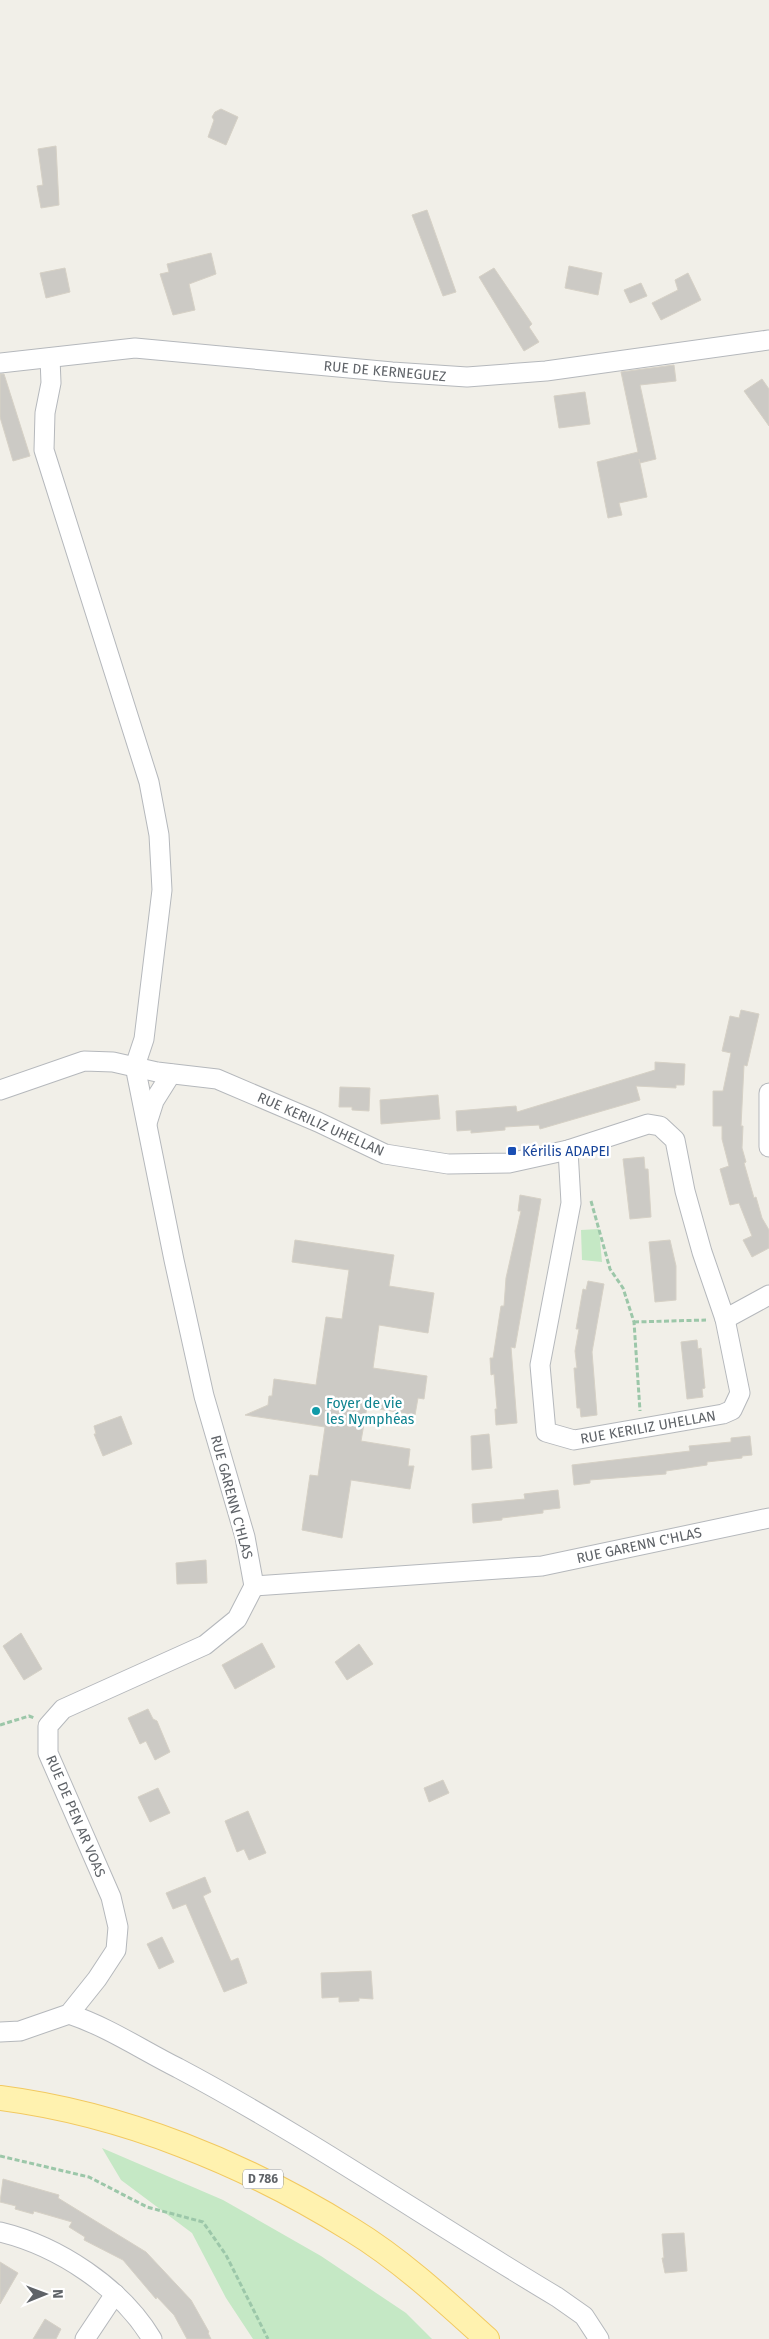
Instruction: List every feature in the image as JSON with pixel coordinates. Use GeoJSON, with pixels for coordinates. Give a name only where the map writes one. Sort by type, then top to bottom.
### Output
{"type":"FeatureCollection","features":[{"type":"Feature","properties":{"kind":"main road","name":"D 786"},"geometry":{"type":"LineString","coordinates":[[0,2098],[105,2119],[189,2149],[266,2181],[353,2230],[436,2291],[487,2339]]}},
{"type":"Feature","properties":{"kind":"street","name":"RUE DE KERNEGUEZ"},"geometry":{"type":"LineString","coordinates":[[0,364],[135,348],[392,372],[467,377],[546,372],[769,340]]}},
{"type":"Feature","properties":{"kind":"street"},"geometry":{"type":"LineString","coordinates":[[0,1090],[84,1061],[113,1062],[135,1066],[144,1039],[162,890],[159,835],[149,782],[44,450],[45,413],[51,383],[50,358]]}},
{"type":"Feature","properties":{"kind":"street","name":"RUE KERILIZ UHELLAN"},"geometry":{"type":"LineString","coordinates":[[135,1066],[171,1074],[217,1079],[318,1122],[385,1154],[448,1164],[509,1163],[568,1150],[648,1124],[660,1126],[675,1140],[685,1190],[699,1243],[725,1319],[740,1393],[732,1410],[723,1414],[641,1430],[574,1440],[546,1432],[540,1364],[571,1203],[568,1150]]}},
{"type":"Feature","properties":{"kind":"street","name":"RUE GARENN C'HLAS"},"geometry":{"type":"LineString","coordinates":[[135,1066],[204,1396],[245,1537],[254,1586],[542,1566],[769,1518]]}},
{"type":"Feature","properties":{"kind":"street"},"geometry":{"type":"LineString","coordinates":[[147,1124],[154,1101],[171,1074]]}},
{"type":"Feature","properties":{"kind":"street"},"geometry":{"type":"LineString","coordinates":[[769,1093],[769,1146]]}},
{"type":"Feature","properties":{"kind":"street"},"geometry":{"type":"LineString","coordinates":[[725,1319],[769,1295]]}},
{"type":"Feature","properties":{"kind":"street"},"geometry":{"type":"LineString","coordinates":[[48,1726],[63,1709],[206,1645],[237,1619],[254,1586]]}},
{"type":"Feature","properties":{"kind":"street","name":"RUE DE PEN AR VOAS"},"geometry":{"type":"LineString","coordinates":[[48,1726],[48,1754],[111,1897],[118,1927],[116,1950],[97,1979],[69,2014]]}},
{"type":"Feature","properties":{"kind":"street"},"geometry":{"type":"LineString","coordinates":[[0,2032],[20,2031],[69,2014],[88,2020],[117,2034],[248,2106],[557,2297],[584,2316],[599,2339]]}},
{"type":"Feature","properties":{"kind":"street"},"geometry":{"type":"LineString","coordinates":[[0,2232],[20,2237],[69,2260],[115,2294],[152,2339]]}},
{"type":"Feature","properties":{"kind":"street"},"geometry":{"type":"LineString","coordinates":[[85,2339],[115,2294]]}},
{"type":"Feature","properties":{"kind":"path"},"geometry":{"type":"LineString","coordinates":[[570,1182],[585,1182],[610,1269],[623,1288],[634,1322],[641,1430]]}},
{"type":"Feature","properties":{"kind":"path"},"geometry":{"type":"LineString","coordinates":[[634,1322],[725,1319]]}},
{"type":"Feature","properties":{"kind":"path"},"geometry":{"type":"LineString","coordinates":[[0,1725],[29,1716],[48,1726]]}},
{"type":"Feature","properties":{"kind":"path"},"geometry":{"type":"LineString","coordinates":[[0,2156],[89,2177],[147,2207],[203,2222],[226,2255],[268,2339]]}},
{"type":"Feature","properties":{"kind":"green space"},"geometry":{"type":"Polygon","coordinates":[[[599,1229],[602,1262],[582,1260],[581,1230],[599,1229]]]}},
{"type":"Feature","properties":{"kind":"green space"},"geometry":{"type":"Polygon","coordinates":[[[102,2148],[223,2200],[321,2256],[406,2313],[432,2339],[253,2339],[226,2298],[192,2233],[121,2180],[102,2148]]]}},
{"type":"Feature","properties":{"kind":"building"},"geometry":{"type":"Polygon","coordinates":[[[221,109],[238,117],[226,145],[208,137],[214,120],[212,117],[215,112],[221,109]]]}},
{"type":"Feature","properties":{"kind":"building"},"geometry":{"type":"Polygon","coordinates":[[[56,146],[59,205],[41,208],[37,186],[43,185],[38,149],[56,146]]]}},
{"type":"Feature","properties":{"kind":"building"},"geometry":{"type":"Polygon","coordinates":[[[427,210],[456,292],[443,296],[412,215],[427,210]]]}},
{"type":"Feature","properties":{"kind":"building"},"geometry":{"type":"Polygon","coordinates":[[[211,253],[216,274],[189,284],[195,310],[173,315],[160,274],[169,272],[167,264],[211,253]]]}},
{"type":"Feature","properties":{"kind":"building"},"geometry":{"type":"Polygon","coordinates":[[[569,266],[602,273],[598,295],[565,288],[569,266]]]}},
{"type":"Feature","properties":{"kind":"building"},"geometry":{"type":"Polygon","coordinates":[[[65,268],[70,292],[46,298],[40,273],[65,268]]]}},
{"type":"Feature","properties":{"kind":"building"},"geometry":{"type":"Polygon","coordinates":[[[494,268],[532,324],[529,327],[539,342],[524,351],[479,277],[494,268]]]}},
{"type":"Feature","properties":{"kind":"building"},"geometry":{"type":"Polygon","coordinates":[[[688,273],[701,300],[661,320],[652,303],[678,290],[675,280],[688,273]]]}},
{"type":"Feature","properties":{"kind":"building"},"geometry":{"type":"Polygon","coordinates":[[[641,283],[647,296],[630,303],[624,290],[641,283]]]}},
{"type":"Feature","properties":{"kind":"building"},"geometry":{"type":"Polygon","coordinates":[[[674,365],[676,381],[640,385],[656,459],[640,463],[639,459],[647,497],[619,503],[622,515],[608,518],[597,462],[638,452],[621,372],[674,365]]]}},
{"type":"Feature","properties":{"kind":"building"},"geometry":{"type":"Polygon","coordinates":[[[0,374],[4,374],[30,456],[13,461],[0,417],[0,374]]]}},
{"type":"Feature","properties":{"kind":"building"},"geometry":{"type":"Polygon","coordinates":[[[762,379],[769,389],[769,426],[744,391],[762,379]]]}},
{"type":"Feature","properties":{"kind":"building"},"geometry":{"type":"Polygon","coordinates":[[[585,392],[590,424],[559,428],[554,396],[585,392]]]}},
{"type":"Feature","properties":{"kind":"building"},"geometry":{"type":"Polygon","coordinates":[[[741,1010],[759,1014],[747,1066],[744,1065],[741,1126],[743,1126],[742,1148],[746,1162],[744,1163],[754,1198],[756,1197],[762,1218],[769,1230],[769,1248],[752,1257],[743,1240],[752,1236],[739,1203],[730,1205],[720,1169],[729,1166],[722,1139],[722,1126],[713,1126],[713,1091],[723,1091],[731,1053],[722,1051],[730,1016],[739,1018],[741,1010]]]}},
{"type":"Feature","properties":{"kind":"building"},"geometry":{"type":"Polygon","coordinates":[[[655,1062],[685,1064],[684,1085],[676,1085],[676,1088],[636,1086],[640,1100],[540,1129],[539,1125],[505,1127],[505,1130],[471,1133],[471,1130],[457,1131],[456,1111],[516,1106],[517,1112],[655,1070],[655,1062]]]}},
{"type":"Feature","properties":{"kind":"building"},"geometry":{"type":"Polygon","coordinates":[[[340,1087],[370,1088],[369,1111],[352,1110],[352,1107],[339,1107],[340,1087]]]}},
{"type":"Feature","properties":{"kind":"building"},"geometry":{"type":"Polygon","coordinates":[[[438,1095],[440,1119],[381,1124],[380,1100],[438,1095]]]}},
{"type":"Feature","properties":{"kind":"building"},"geometry":{"type":"Polygon","coordinates":[[[644,1157],[645,1169],[648,1169],[651,1217],[630,1219],[623,1159],[644,1157]]]}},
{"type":"Feature","properties":{"kind":"building"},"geometry":{"type":"Polygon","coordinates":[[[520,1195],[541,1199],[515,1348],[511,1347],[517,1423],[496,1425],[495,1409],[497,1409],[494,1374],[491,1375],[490,1358],[493,1358],[501,1306],[504,1306],[506,1278],[521,1211],[518,1211],[520,1195]]]}},
{"type":"Feature","properties":{"kind":"building","name":"Foyer de vie les Nymphéas"},"geometry":{"type":"Polygon","coordinates":[[[295,1240],[394,1255],[389,1286],[434,1293],[428,1333],[379,1325],[373,1368],[427,1376],[424,1399],[418,1398],[415,1415],[367,1407],[361,1441],[410,1449],[408,1466],[414,1466],[410,1489],[351,1480],[342,1538],[302,1530],[310,1475],[318,1476],[325,1427],[245,1415],[268,1405],[269,1396],[272,1396],[274,1379],[316,1385],[326,1317],[342,1319],[349,1270],[292,1262],[295,1240]]]}},
{"type":"Feature","properties":{"kind":"building"},"geometry":{"type":"Polygon","coordinates":[[[670,1240],[676,1266],[676,1300],[655,1302],[649,1242],[670,1240]]]}},
{"type":"Feature","properties":{"kind":"building"},"geometry":{"type":"Polygon","coordinates":[[[588,1281],[604,1284],[592,1352],[597,1415],[581,1417],[580,1408],[577,1408],[574,1368],[577,1368],[575,1351],[579,1329],[576,1329],[583,1289],[586,1290],[588,1281]]]}},
{"type":"Feature","properties":{"kind":"building"},"geometry":{"type":"Polygon","coordinates":[[[697,1340],[698,1349],[701,1348],[705,1388],[702,1389],[703,1397],[687,1399],[681,1342],[697,1340]]]}},
{"type":"Feature","properties":{"kind":"building"},"geometry":{"type":"Polygon","coordinates":[[[121,1416],[132,1444],[103,1456],[94,1434],[96,1434],[94,1426],[121,1416]]]}},
{"type":"Feature","properties":{"kind":"building"},"geometry":{"type":"Polygon","coordinates":[[[489,1434],[492,1468],[472,1470],[471,1436],[489,1434]]]}},
{"type":"Feature","properties":{"kind":"building"},"geometry":{"type":"Polygon","coordinates":[[[750,1436],[752,1455],[742,1456],[742,1458],[707,1462],[707,1465],[666,1471],[666,1474],[590,1480],[590,1483],[574,1485],[572,1465],[690,1451],[689,1446],[731,1442],[731,1438],[750,1436]]]}},
{"type":"Feature","properties":{"kind":"building"},"geometry":{"type":"Polygon","coordinates":[[[558,1490],[560,1508],[543,1510],[543,1513],[473,1523],[472,1504],[525,1499],[524,1494],[558,1490]]]}},
{"type":"Feature","properties":{"kind":"building"},"geometry":{"type":"Polygon","coordinates":[[[206,1560],[207,1583],[177,1584],[176,1563],[206,1560]]]}},
{"type":"Feature","properties":{"kind":"building"},"geometry":{"type":"Polygon","coordinates":[[[21,1633],[42,1669],[24,1680],[3,1646],[21,1633]]]}},
{"type":"Feature","properties":{"kind":"building"},"geometry":{"type":"Polygon","coordinates":[[[262,1643],[275,1667],[235,1689],[222,1665],[262,1643]]]}},
{"type":"Feature","properties":{"kind":"building"},"geometry":{"type":"Polygon","coordinates":[[[359,1644],[373,1664],[347,1680],[335,1662],[359,1644]]]}},
{"type":"Feature","properties":{"kind":"building"},"geometry":{"type":"Polygon","coordinates":[[[148,1709],[153,1719],[157,1721],[170,1752],[155,1760],[146,1741],[140,1744],[128,1718],[148,1709]]]}},
{"type":"Feature","properties":{"kind":"building"},"geometry":{"type":"Polygon","coordinates":[[[443,1780],[449,1793],[429,1802],[424,1788],[443,1780]]]}},
{"type":"Feature","properties":{"kind":"building"},"geometry":{"type":"Polygon","coordinates":[[[158,1788],[170,1813],[150,1822],[138,1797],[158,1788]]]}},
{"type":"Feature","properties":{"kind":"building"},"geometry":{"type":"Polygon","coordinates":[[[248,1811],[266,1853],[249,1860],[244,1849],[237,1852],[225,1821],[248,1811]]]}},
{"type":"Feature","properties":{"kind":"building"},"geometry":{"type":"Polygon","coordinates":[[[205,1877],[211,1892],[203,1896],[231,1961],[238,1958],[247,1983],[224,1992],[186,1904],[173,1909],[166,1893],[205,1877]]]}},
{"type":"Feature","properties":{"kind":"building"},"geometry":{"type":"Polygon","coordinates":[[[162,1937],[174,1962],[159,1969],[147,1944],[162,1937]]]}},
{"type":"Feature","properties":{"kind":"building"},"geometry":{"type":"Polygon","coordinates":[[[371,1971],[373,1999],[359,1998],[359,2001],[339,2002],[339,1997],[322,1998],[321,1973],[371,1971]]]}},
{"type":"Feature","properties":{"kind":"building"},"geometry":{"type":"Polygon","coordinates":[[[3,2179],[59,2195],[58,2198],[146,2252],[191,2300],[211,2339],[187,2339],[174,2315],[157,2297],[156,2299],[123,2260],[84,2240],[85,2237],[69,2227],[72,2222],[34,2211],[33,2214],[15,2209],[16,2206],[0,2202],[3,2179]]]}},
{"type":"Feature","properties":{"kind":"building"},"geometry":{"type":"Polygon","coordinates":[[[684,2233],[687,2271],[665,2273],[662,2258],[664,2258],[662,2234],[684,2233]]]}},
{"type":"Feature","properties":{"kind":"building"},"geometry":{"type":"Polygon","coordinates":[[[0,2262],[18,2273],[0,2304],[0,2262]]]}},
{"type":"Feature","properties":{"kind":"building"},"geometry":{"type":"Polygon","coordinates":[[[45,2319],[61,2329],[56,2339],[33,2339],[45,2319]]]}},
{"type":"Feature","properties":{"kind":"place","name":"Kérilis ADAPEI"},"geometry":{"type":"Point","coordinates":[512,1151]}},
{"type":"Feature","properties":{"kind":"place","name":"Foyer de vie les Nymphéas"},"geometry":{"type":"Point","coordinates":[316,1411]}}]}
